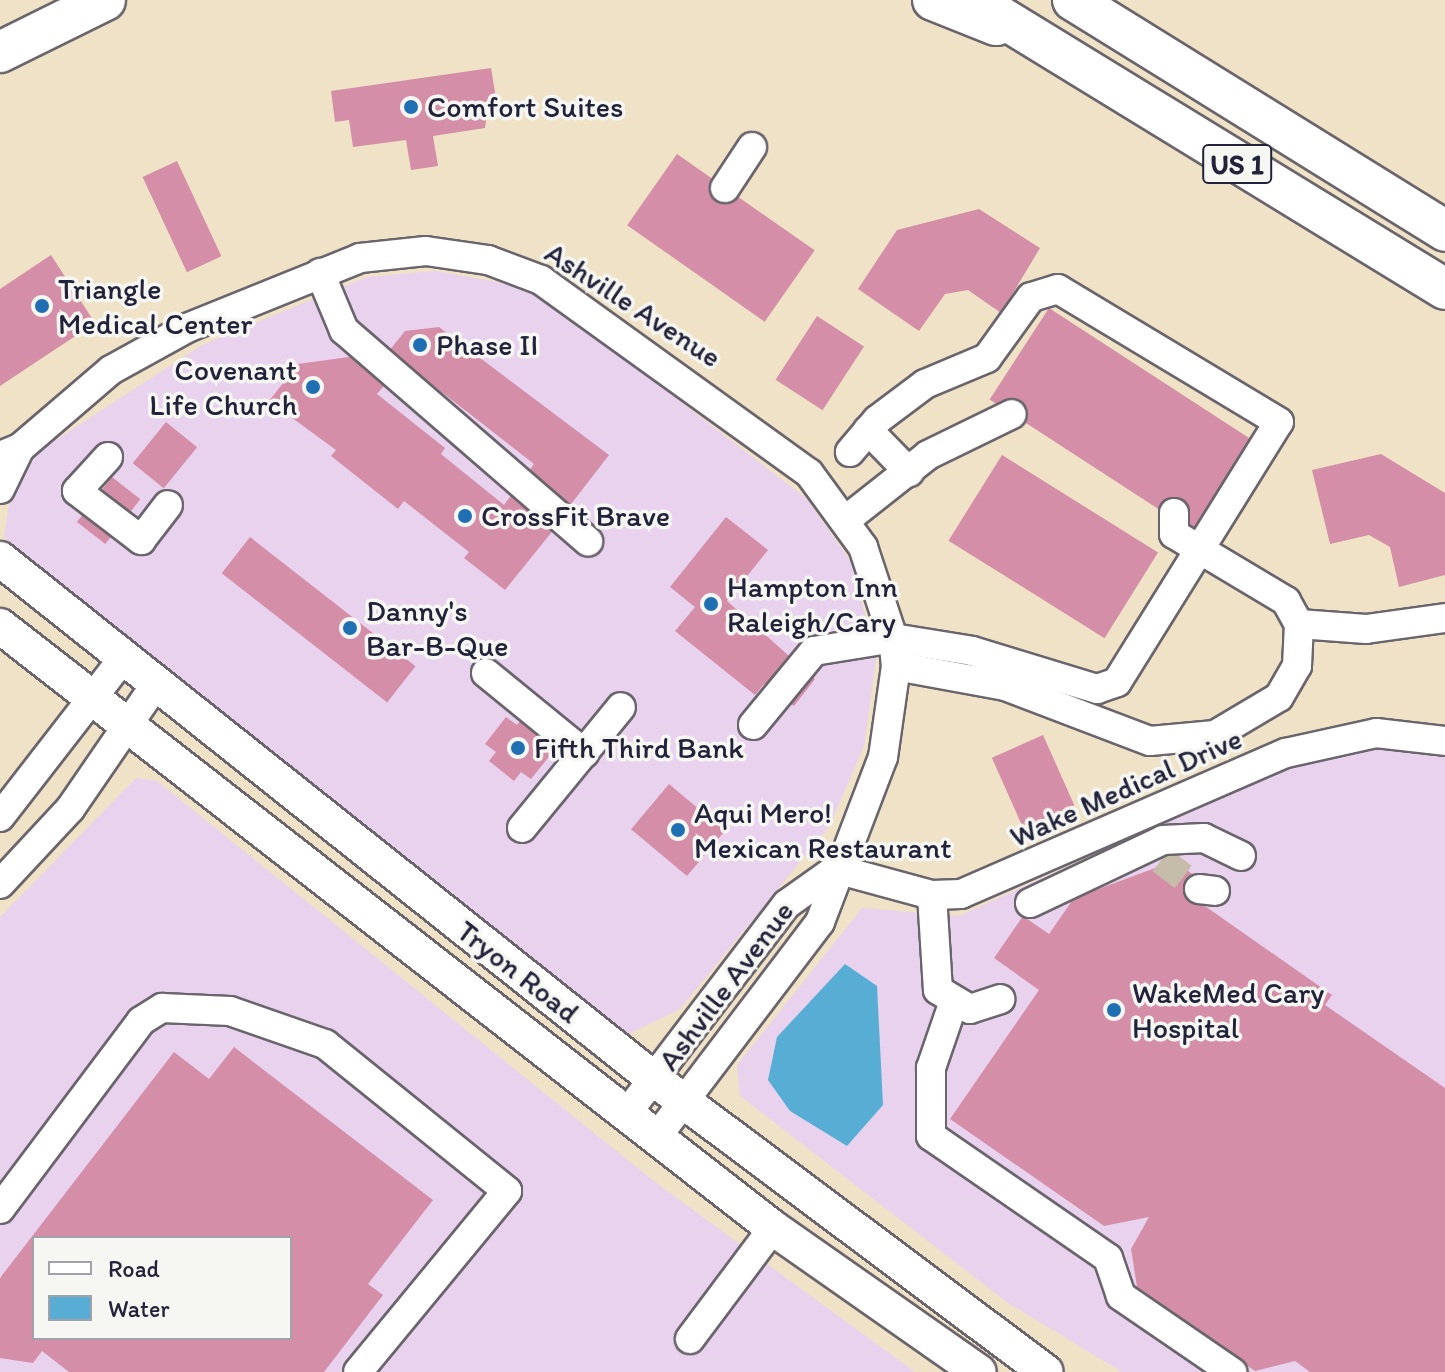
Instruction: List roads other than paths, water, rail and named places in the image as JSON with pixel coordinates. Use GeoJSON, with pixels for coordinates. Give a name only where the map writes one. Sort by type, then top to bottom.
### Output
{"type":"FeatureCollection","features":[{"type":"Feature","properties":{"kind":"highway"},"geometry":{"type":"LineString","coordinates":[[0,52],[105,0]]}},
{"type":"Feature","properties":{"kind":"highway"},"geometry":{"type":"LineString","coordinates":[[933,0],[1030,38]]}},
{"type":"Feature","properties":{"kind":"highway","name":"US 1"},"geometry":{"type":"LineString","coordinates":[[973,0],[1030,38],[1445,289]]}},
{"type":"Feature","properties":{"kind":"highway","name":"US 1"},"geometry":{"type":"LineString","coordinates":[[1073,0],[1445,231]]}},
{"type":"Feature","properties":{"kind":"main road","name":"Tryon Road"},"geometry":{"type":"LineString","coordinates":[[0,559],[654,1079],[1046,1372]]}},
{"type":"Feature","properties":{"kind":"main road","name":"Tryon Road"},"geometry":{"type":"LineString","coordinates":[[0,626],[773,1228],[979,1372]]}},
{"type":"Feature","properties":{"kind":"street"},"geometry":{"type":"LineString","coordinates":[[725,188],[752,147]]}},
{"type":"Feature","properties":{"kind":"street","name":"Ashville Avenue"},"geometry":{"type":"LineString","coordinates":[[0,489],[10,452],[111,370],[187,328],[320,273],[360,258],[426,251],[488,260],[541,280],[755,430],[809,473],[847,519],[876,577],[893,638],[896,666],[883,757],[836,869],[820,922],[657,1137]]}},
{"type":"Feature","properties":{"kind":"street"},"geometry":{"type":"LineString","coordinates":[[320,273],[344,330],[588,541]]}},
{"type":"Feature","properties":{"kind":"street"},"geometry":{"type":"LineString","coordinates":[[850,452],[868,430],[925,384],[987,358],[1022,328],[1031,297],[1058,289],[1279,422],[1201,551],[1160,606],[1117,682],[1097,689],[970,664],[896,666]]}},
{"type":"Feature","properties":{"kind":"street"},"geometry":{"type":"LineString","coordinates":[[847,519],[909,472],[1012,414]]}},
{"type":"Feature","properties":{"kind":"street"},"geometry":{"type":"LineString","coordinates":[[868,430],[909,472]]}},
{"type":"Feature","properties":{"kind":"street"},"geometry":{"type":"LineString","coordinates":[[108,457],[77,491],[141,540],[168,505]]}},
{"type":"Feature","properties":{"kind":"street"},"geometry":{"type":"LineString","coordinates":[[753,725],[814,651],[893,638],[970,664],[1124,736],[1215,735],[1279,697],[1297,666],[1299,624],[1286,601],[1174,534],[1174,513]]}},
{"type":"Feature","properties":{"kind":"street"},"geometry":{"type":"LineString","coordinates":[[1299,624],[1366,629],[1445,618]]}},
{"type":"Feature","properties":{"kind":"street"},"geometry":{"type":"LineString","coordinates":[[0,817],[124,657]]}},
{"type":"Feature","properties":{"kind":"street"},"geometry":{"type":"LineString","coordinates":[[486,673],[584,753]]}},
{"type":"Feature","properties":{"kind":"street"},"geometry":{"type":"LineString","coordinates":[[0,884],[70,809],[156,684]]}},
{"type":"Feature","properties":{"kind":"street"},"geometry":{"type":"LineString","coordinates":[[522,828],[621,707]]}},
{"type":"Feature","properties":{"kind":"street","name":"Wake Medical Drive"},"geometry":{"type":"LineString","coordinates":[[836,869],[932,895],[1011,877],[1229,776],[1344,736],[1411,734],[1445,741]]}},
{"type":"Feature","properties":{"kind":"street"},"geometry":{"type":"LineString","coordinates":[[1215,735],[1229,776]]}},
{"type":"Feature","properties":{"kind":"street"},"geometry":{"type":"LineString","coordinates":[[1030,903],[1154,853],[1204,838],[1241,856]]}},
{"type":"Feature","properties":{"kind":"street","name":"Ashville Avenue"},"geometry":{"type":"LineString","coordinates":[[627,1113],[787,904],[836,869]]}},
{"type":"Feature","properties":{"kind":"street"},"geometry":{"type":"LineString","coordinates":[[932,895],[938,990],[953,1004],[970,1009],[1000,999]]}},
{"type":"Feature","properties":{"kind":"street"},"geometry":{"type":"LineString","coordinates":[[953,1004],[931,1068],[931,1136],[1108,1258],[1121,1296],[1232,1372]]}},
{"type":"Feature","properties":{"kind":"street"},"geometry":{"type":"LineString","coordinates":[[0,1209],[141,1021],[162,1008],[230,1011],[325,1044],[507,1191],[358,1372]]}},
{"type":"Feature","properties":{"kind":"street"},"geometry":{"type":"LineString","coordinates":[[690,1339],[773,1228]]}},
{"type":"Feature","properties":{"kind":"water"},"geometry":{"type":"Polygon","coordinates":[[[845,964],[877,986],[883,1105],[847,1146],[790,1111],[768,1080],[777,1037],[845,964]]]}},
{"type":"Feature","properties":{"kind":"tunnel"},"geometry":{"type":"LineString","coordinates":[[1161,860],[1199,889]]}},
{"type":"Feature","properties":{"kind":"place","name":"Comfort Suites"},"geometry":{"type":"Point","coordinates":[411,107]}},
{"type":"Feature","properties":{"kind":"place","name":"Triangle Medical Center"},"geometry":{"type":"Point","coordinates":[42,306]}},
{"type":"Feature","properties":{"kind":"place","name":"Phase II"},"geometry":{"type":"Point","coordinates":[420,345]}},
{"type":"Feature","properties":{"kind":"place","name":"Covenant Life Church"},"geometry":{"type":"Point","coordinates":[313,387]}},
{"type":"Feature","properties":{"kind":"place","name":"CrossFit Brave"},"geometry":{"type":"Point","coordinates":[465,516]}},
{"type":"Feature","properties":{"kind":"place","name":"Hampton Inn Raleigh/Cary"},"geometry":{"type":"Point","coordinates":[711,604]}},
{"type":"Feature","properties":{"kind":"place","name":"Danny's Bar-B-Que"},"geometry":{"type":"Point","coordinates":[350,628]}},
{"type":"Feature","properties":{"kind":"place","name":"Fifth Third Bank"},"geometry":{"type":"Point","coordinates":[518,748]}},
{"type":"Feature","properties":{"kind":"place","name":"Aqui Mero! Mexican Restaurant"},"geometry":{"type":"Point","coordinates":[678,830]}},
{"type":"Feature","properties":{"kind":"place","name":"WakeMed Cary Hospital"},"geometry":{"type":"Point","coordinates":[1114,1010]}}]}
